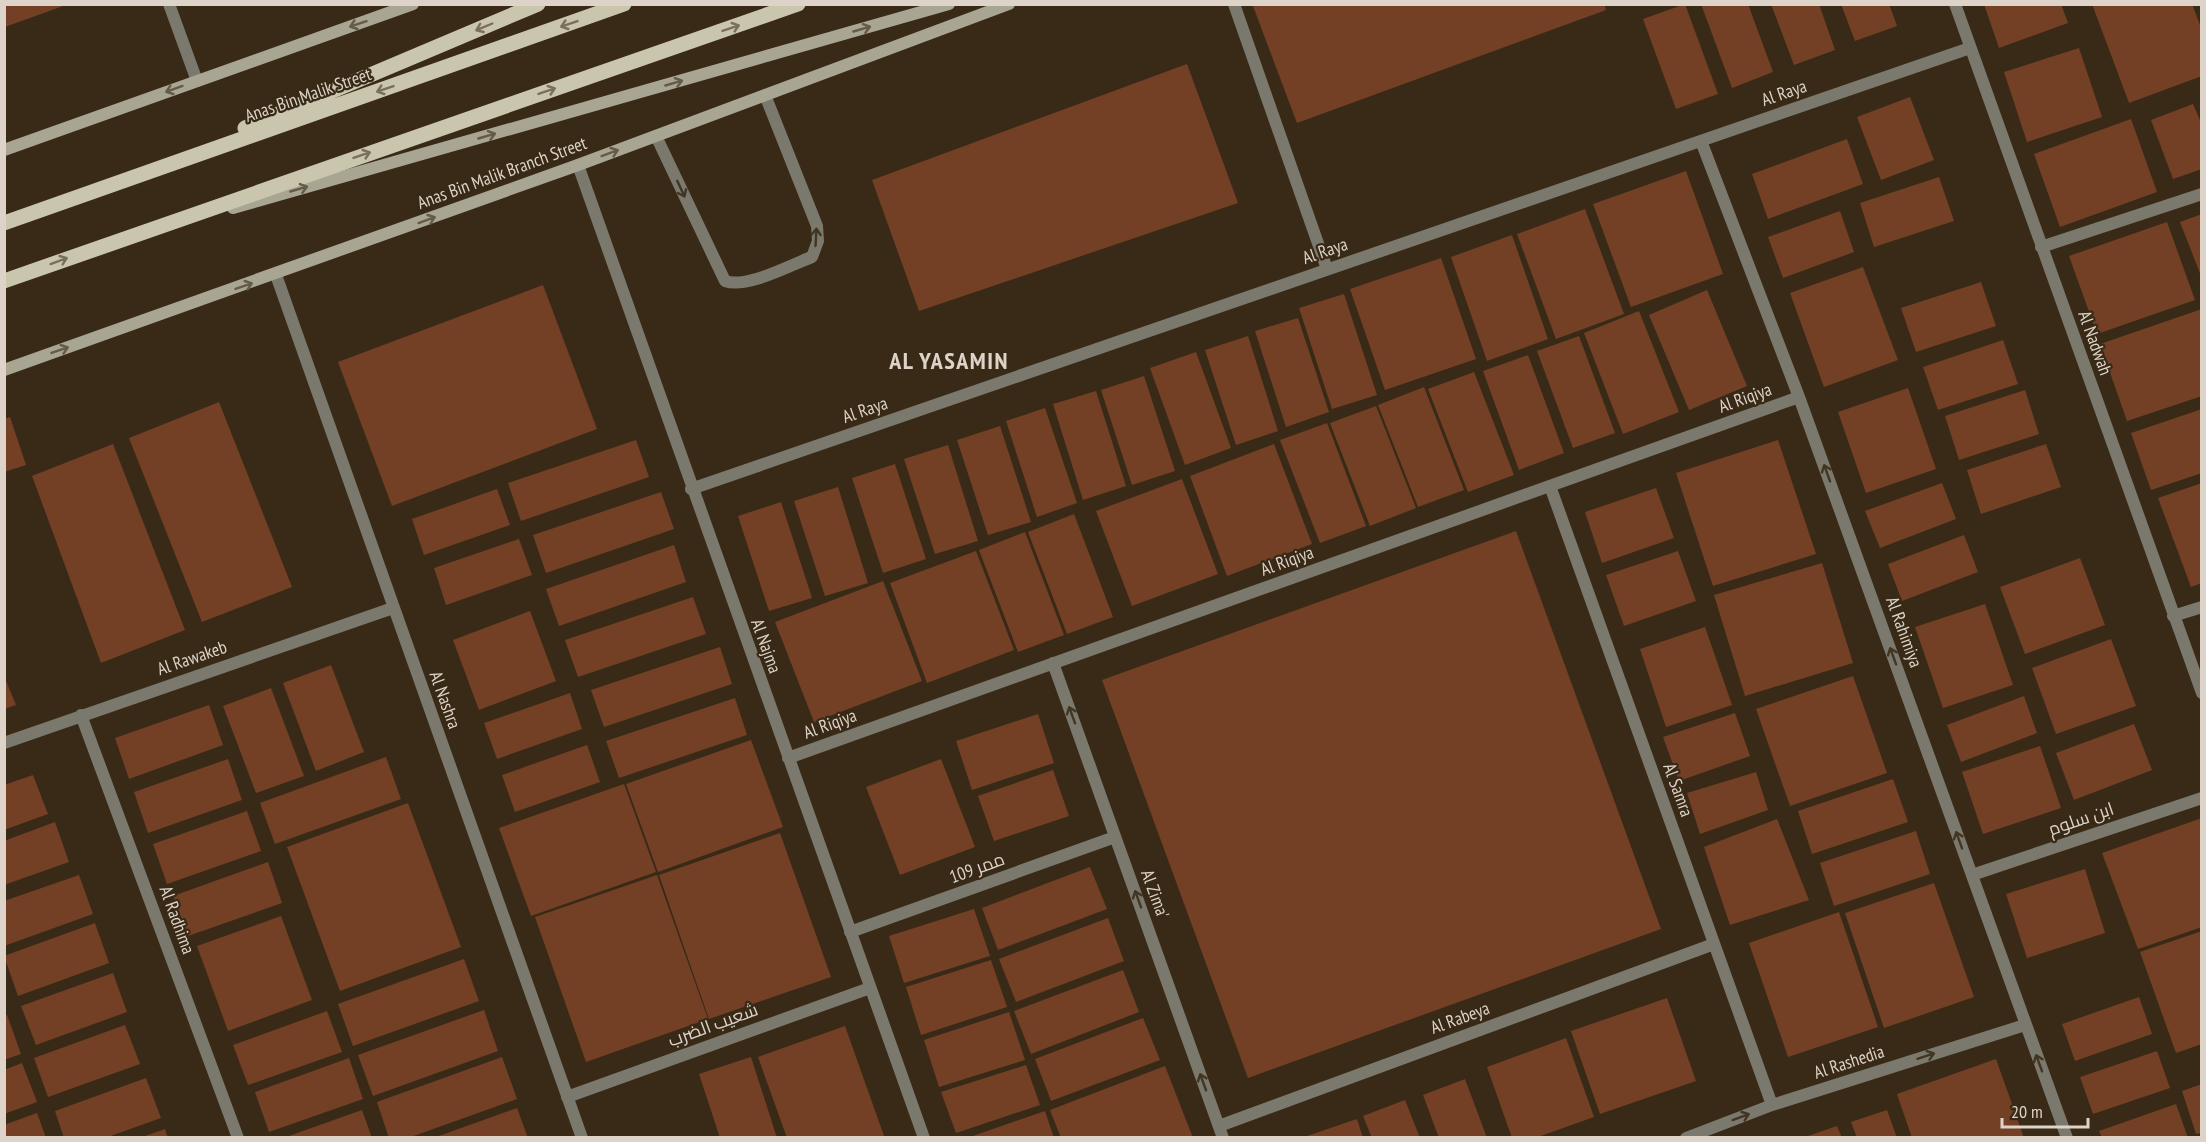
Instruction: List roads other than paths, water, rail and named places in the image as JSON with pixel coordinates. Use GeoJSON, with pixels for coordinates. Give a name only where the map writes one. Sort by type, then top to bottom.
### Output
{"type":"FeatureCollection","features":[{"type":"Feature","properties":{"kind":"main road"},"geometry":{"type":"LineString","coordinates":[[103,188],[538,4]]}},
{"type":"Feature","properties":{"kind":"main road","name":"Anas Bin Malik Street"},"geometry":{"type":"LineString","coordinates":[[4,223],[624,4]]}},
{"type":"Feature","properties":{"kind":"main road"},"geometry":{"type":"LineString","coordinates":[[4,281],[798,4]]}},
{"type":"Feature","properties":{"kind":"street"},"geometry":{"type":"LineString","coordinates":[[169,4],[197,81]]}},
{"type":"Feature","properties":{"kind":"street"},"geometry":{"type":"LineString","coordinates":[[4,150],[413,4]]}},
{"type":"Feature","properties":{"kind":"street"},"geometry":{"type":"LineString","coordinates":[[102,246],[948,4]]}},
{"type":"Feature","properties":{"kind":"street","name":"Anas Bin Malik Branch Street"},"geometry":{"type":"LineString","coordinates":[[4,370],[578,165],[1009,4]]}},
{"type":"Feature","properties":{"kind":"street"},"geometry":{"type":"LineString","coordinates":[[1234,4],[1327,269]]}},
{"type":"Feature","properties":{"kind":"street","name":"Al Nadwah"},"geometry":{"type":"LineString","coordinates":[[1955,4],[2202,693]]}},
{"type":"Feature","properties":{"kind":"street","name":"Al Raya"},"geometry":{"type":"LineString","coordinates":[[691,489],[1970,48]]}},
{"type":"Feature","properties":{"kind":"street"},"geometry":{"type":"LineString","coordinates":[[656,136],[725,281],[736,285],[756,279],[812,257],[818,241],[817,226],[765,95]]}},
{"type":"Feature","properties":{"kind":"street","name":"Al Rahimiya"},"geometry":{"type":"LineString","coordinates":[[1701,141],[1799,397],[2067,1137]]}},
{"type":"Feature","properties":{"kind":"street","name":"Al Najma"},"geometry":{"type":"LineString","coordinates":[[578,165],[691,489],[924,1137]]}},
{"type":"Feature","properties":{"kind":"street"},"geometry":{"type":"LineString","coordinates":[[2042,247],[2202,194]]}},
{"type":"Feature","properties":{"kind":"street","name":"Al Nashra"},"geometry":{"type":"LineString","coordinates":[[276,274],[582,1137]]}},
{"type":"Feature","properties":{"kind":"street","name":"Al Riqiya"},"geometry":{"type":"LineString","coordinates":[[788,758],[1799,397]]}},
{"type":"Feature","properties":{"kind":"street","name":"Al Samra"},"geometry":{"type":"LineString","coordinates":[[1550,486],[1772,1105]]}},
{"type":"Feature","properties":{"kind":"street"},"geometry":{"type":"LineString","coordinates":[[2173,616],[2202,607]]}},
{"type":"Feature","properties":{"kind":"street","name":"Al Rawakeb"},"geometry":{"type":"LineString","coordinates":[[4,744],[393,608]]}},
{"type":"Feature","properties":{"kind":"street","name":"Al Zima'"},"geometry":{"type":"LineString","coordinates":[[1053,663],[1221,1132]]}},
{"type":"Feature","properties":{"kind":"street","name":"Al Radhima"},"geometry":{"type":"LineString","coordinates":[[81,716],[238,1137]]}},
{"type":"Feature","properties":{"kind":"street","name":"ابن سلوم"},"geometry":{"type":"LineString","coordinates":[[1972,875],[2202,798]]}},
{"type":"Feature","properties":{"kind":"street","name":"ممر 109"},"geometry":{"type":"LineString","coordinates":[[850,932],[1115,837]]}},
{"type":"Feature","properties":{"kind":"street","name":"Al Rabeya"},"geometry":{"type":"LineString","coordinates":[[1221,1132],[1714,945]]}},
{"type":"Feature","properties":{"kind":"street","name":"شعيب الضرب"},"geometry":{"type":"LineString","coordinates":[[567,1097],[870,988]]}},
{"type":"Feature","properties":{"kind":"street","name":"Al Rashedia"},"geometry":{"type":"LineString","coordinates":[[1686,1137],[1772,1105],[2025,1025]]}},
{"type":"Feature","properties":{"kind":"district","name":"AL YASAMIN"},"geometry":{"type":"Point","coordinates":[949,361]}}]}
